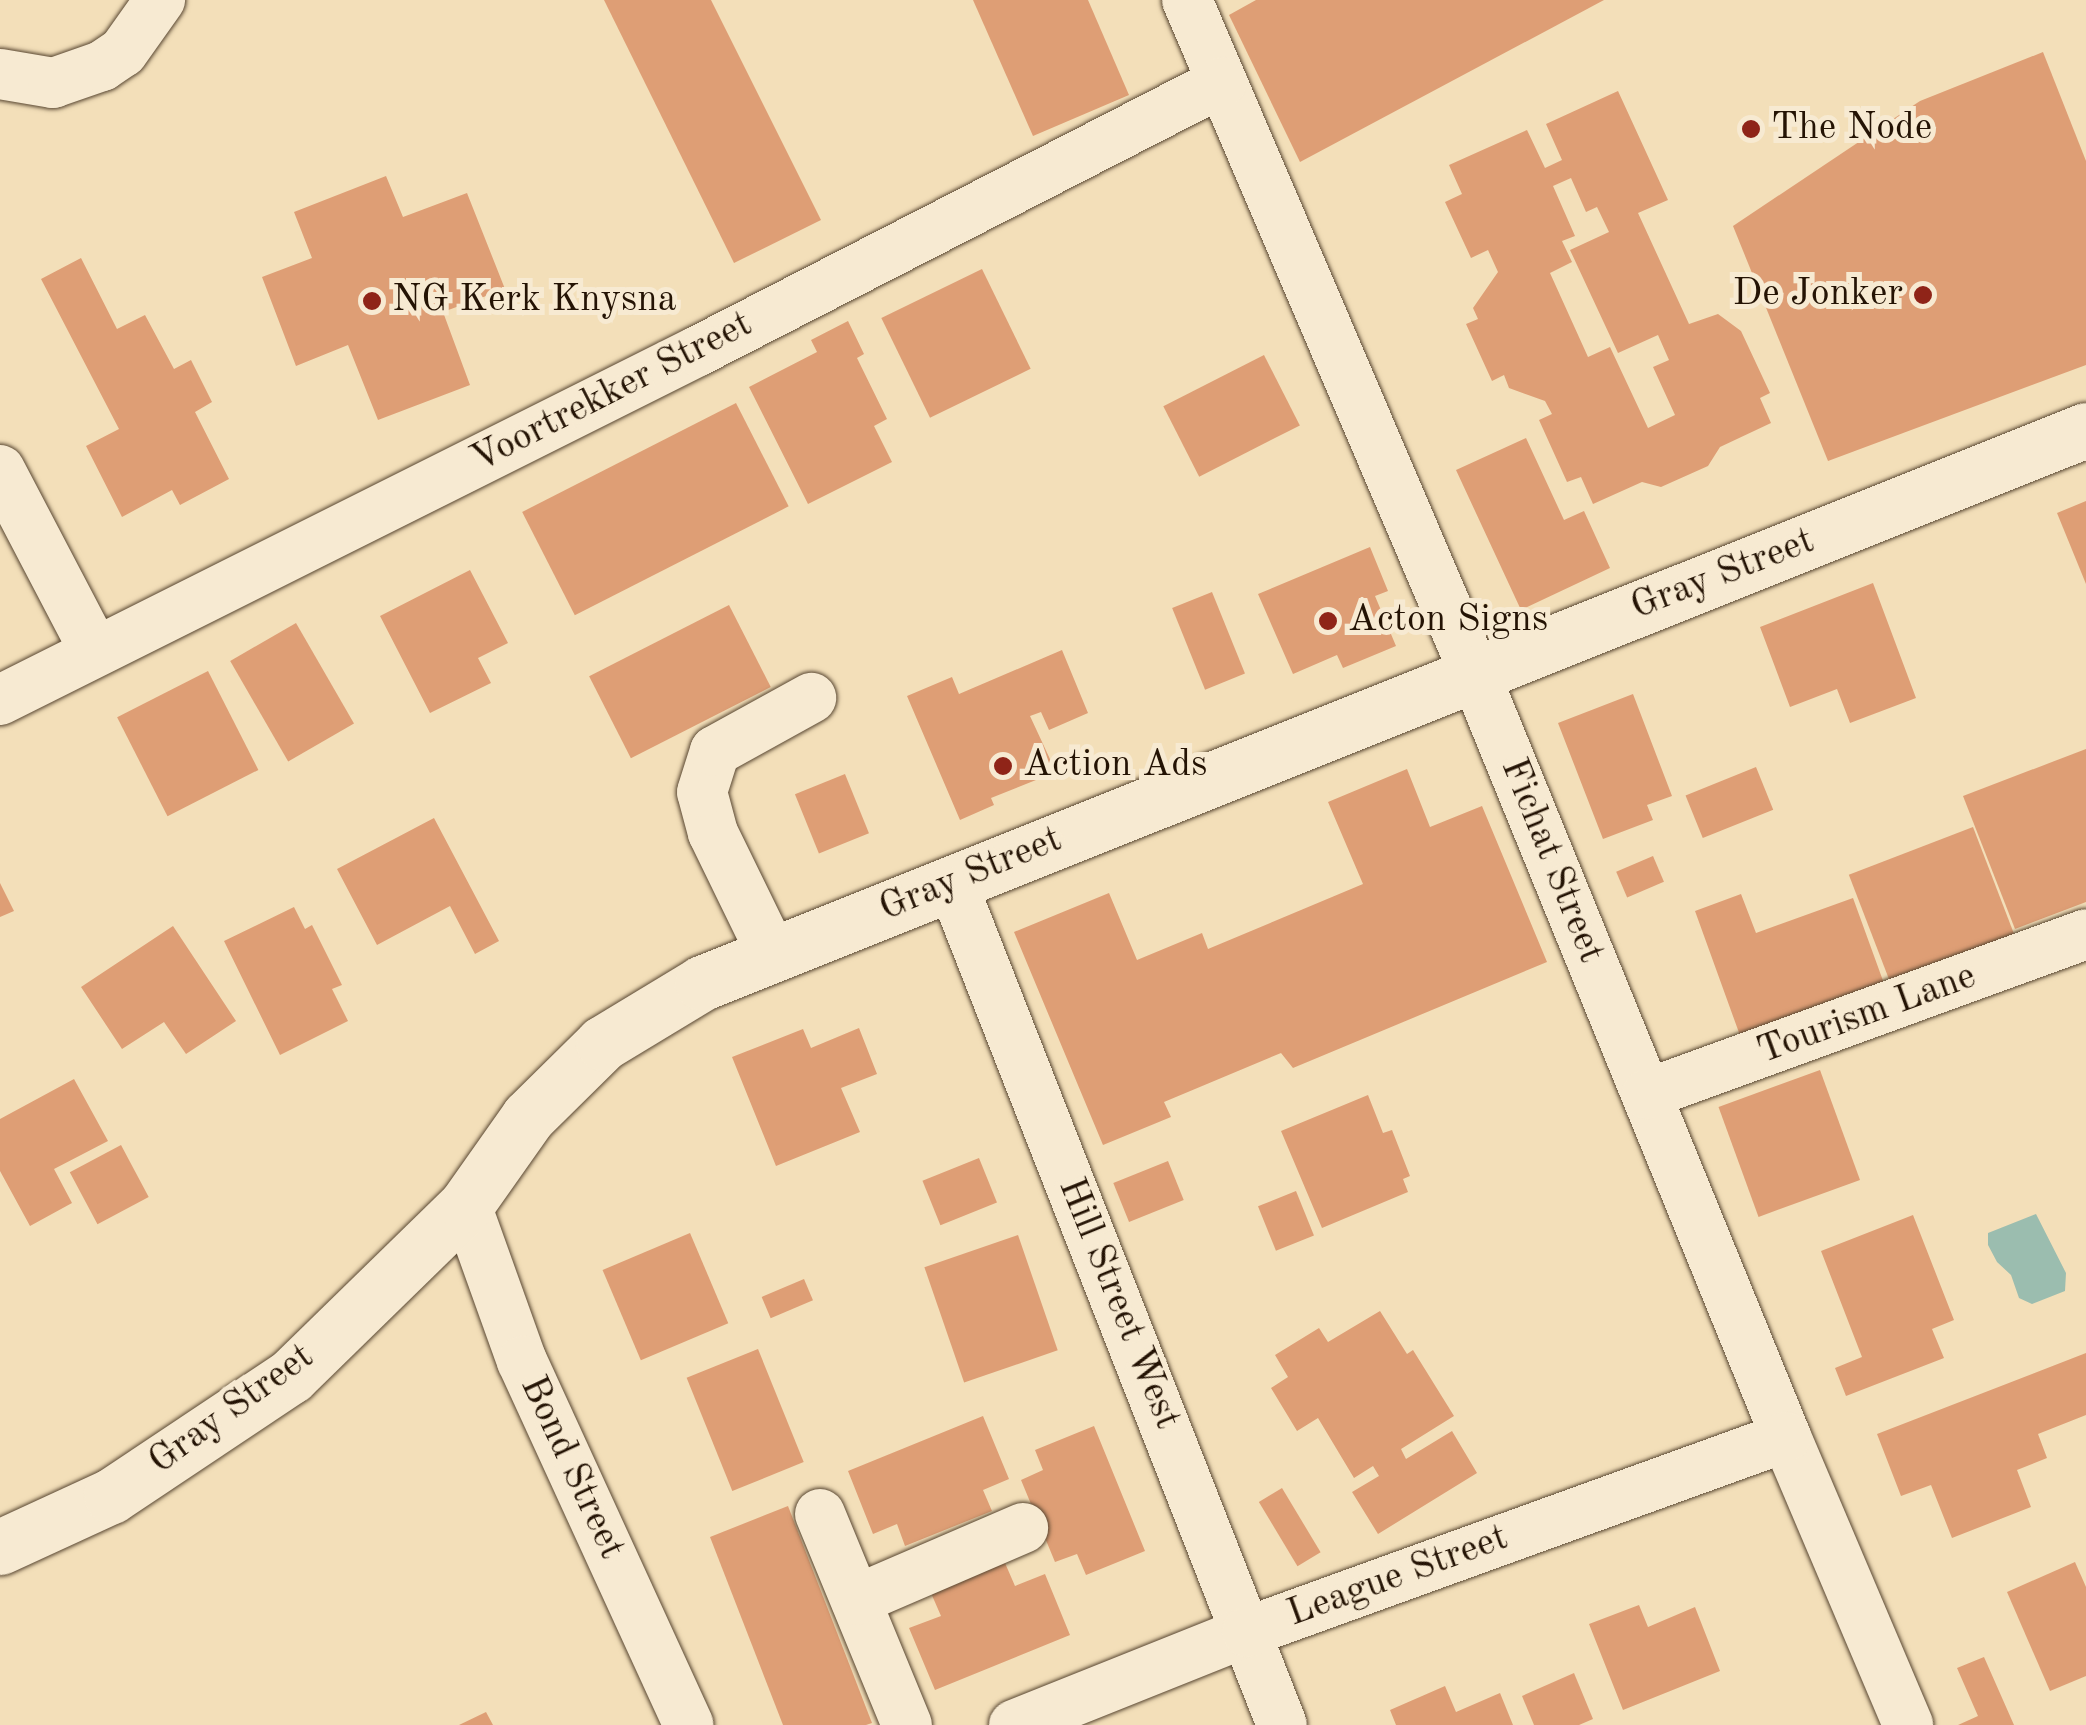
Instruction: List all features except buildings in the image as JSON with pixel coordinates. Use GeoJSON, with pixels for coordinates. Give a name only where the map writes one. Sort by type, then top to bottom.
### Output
{"type":"FeatureCollection","features":[{"type":"Feature","properties":{"kind":"street"},"geometry":{"type":"LineString","coordinates":[[0,74],[54,82],[102,66],[123,52],[160,0]]}},
{"type":"Feature","properties":{"kind":"street","name":"Fichat Street"},"geometry":{"type":"LineString","coordinates":[[1187,0],[1474,672],[1786,1438],[1908,1725]]}},
{"type":"Feature","properties":{"kind":"street","name":"Voortrekker Street"},"geometry":{"type":"LineString","coordinates":[[0,700],[1222,82]]}},
{"type":"Feature","properties":{"kind":"street","name":"Gray Street"},"geometry":{"type":"LineString","coordinates":[[0,1547],[111,1496],[291,1376],[466,1205],[528,1117],[603,1043],[702,983],[2086,430]]}},
{"type":"Feature","properties":{"kind":"street"},"geometry":{"type":"LineString","coordinates":[[0,470],[95,652]]}},
{"type":"Feature","properties":{"kind":"street"},"geometry":{"type":"LineString","coordinates":[[772,954],[714,833],[702,792],[715,751],[811,698]]}},
{"type":"Feature","properties":{"kind":"street","name":"Hill Street West"},"geometry":{"type":"LineString","coordinates":[[952,883],[1282,1725]]}},
{"type":"Feature","properties":{"kind":"street","name":"Tourism Lane"},"geometry":{"type":"LineString","coordinates":[[1647,1094],[2086,934]]}},
{"type":"Feature","properties":{"kind":"street","name":"Bond Street"},"geometry":{"type":"LineString","coordinates":[[466,1205],[522,1362],[689,1725]]}},
{"type":"Feature","properties":{"kind":"street","name":"League Street"},"geometry":{"type":"LineString","coordinates":[[1014,1725],[1247,1632],[1786,1438]]}},
{"type":"Feature","properties":{"kind":"street"},"geometry":{"type":"LineString","coordinates":[[820,1514],[907,1725]]}},
{"type":"Feature","properties":{"kind":"street"},"geometry":{"type":"LineString","coordinates":[[856,1600],[1022,1528]]}},
{"type":"Feature","properties":{"kind":"shaded area"},"geometry":{"type":"Polygon","coordinates":[[[2036,1214],[2066,1273],[2065,1291],[2032,1304],[2019,1298],[2011,1275],[1997,1262],[1988,1245],[1988,1233],[2036,1214]]]}},
{"type":"Feature","properties":{"kind":"place","name":"The Node"},"geometry":{"type":"Point","coordinates":[1751,129]}},
{"type":"Feature","properties":{"kind":"place","name":"De Jonker"},"geometry":{"type":"Point","coordinates":[1923,295]}},
{"type":"Feature","properties":{"kind":"place","name":"NG Kerk Knysna"},"geometry":{"type":"Point","coordinates":[372,301]}},
{"type":"Feature","properties":{"kind":"place","name":"Acton Signs"},"geometry":{"type":"Point","coordinates":[1328,621]}},
{"type":"Feature","properties":{"kind":"place","name":"Action Ads"},"geometry":{"type":"Point","coordinates":[1003,766]}}]}
